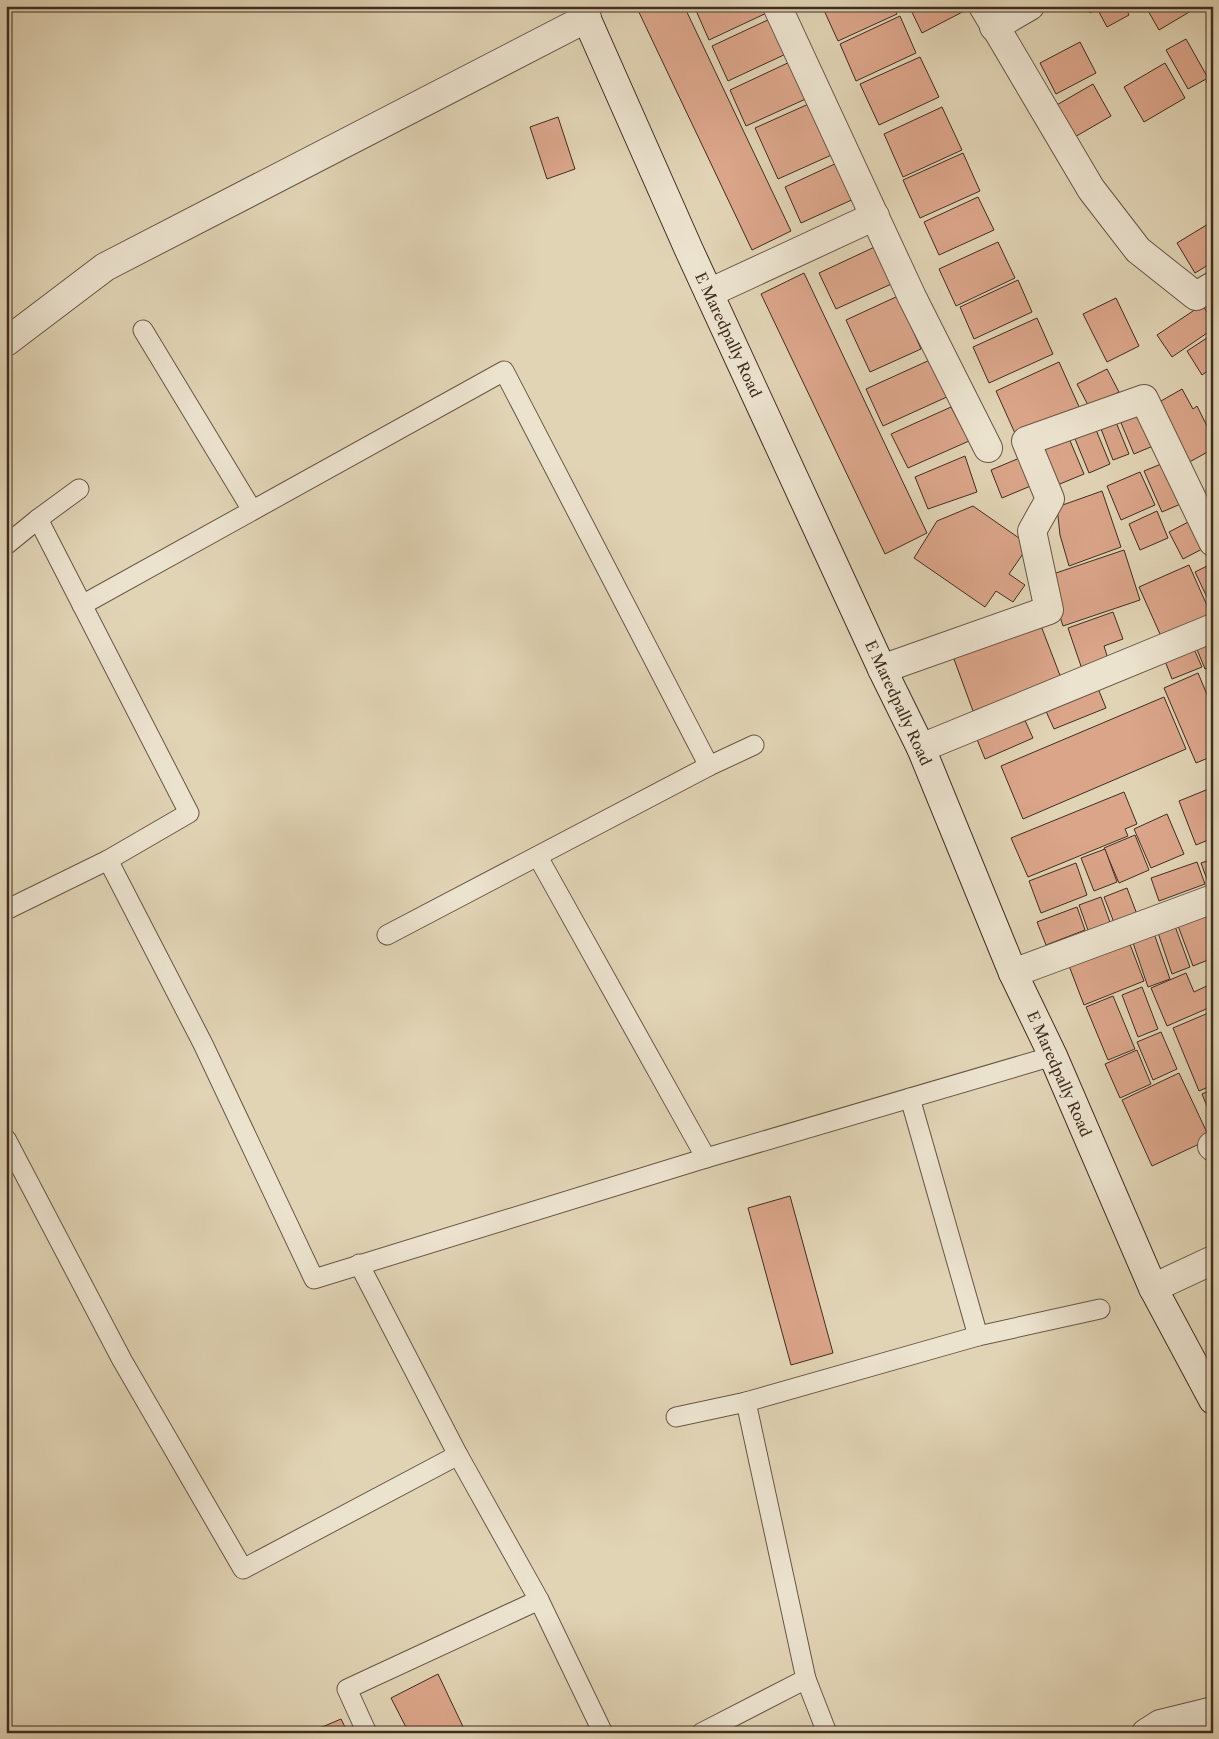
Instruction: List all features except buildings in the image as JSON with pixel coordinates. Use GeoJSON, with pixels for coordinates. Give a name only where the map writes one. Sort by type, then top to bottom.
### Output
{"type":"FeatureCollection","features":[{"type":"Feature","properties":{"kind":"street"},"geometry":{"type":"LineString","coordinates":[[778,6],[875,216],[988,448]]}},
{"type":"Feature","properties":{"kind":"street"},"geometry":{"type":"LineString","coordinates":[[1030,6],[989,16],[1091,189],[1138,250],[1196,296],[1213,286]]}},
{"type":"Feature","properties":{"kind":"street"},"geometry":{"type":"LineString","coordinates":[[6,342],[105,267],[584,12]]}},
{"type":"Feature","properties":{"kind":"street","name":"E Maredpally Road"},"geometry":{"type":"LineString","coordinates":[[584,12],[709,293],[882,669],[921,748],[1013,973],[1053,1056],[1153,1288],[1213,1400]]}},
{"type":"Feature","properties":{"kind":"street"},"geometry":{"type":"LineString","coordinates":[[709,293],[875,216]]}},
{"type":"Feature","properties":{"kind":"street"},"geometry":{"type":"LineString","coordinates":[[882,669],[1049,610],[1032,531],[1050,499],[1026,441],[1144,399],[1213,542]]}},
{"type":"Feature","properties":{"kind":"street"},"geometry":{"type":"LineString","coordinates":[[921,748],[1213,628]]}},
{"type":"Feature","properties":{"kind":"street"},"geometry":{"type":"LineString","coordinates":[[1013,973],[1213,899]]}},
{"type":"Feature","properties":{"kind":"street"},"geometry":{"type":"LineString","coordinates":[[1153,1288],[1213,1260]]}},
{"type":"Feature","properties":{"kind":"street"},"geometry":{"type":"LineString","coordinates":[[1146,1733],[1160,1724],[1213,1711]]}},
{"type":"Feature","properties":{"kind":"lane"},"geometry":{"type":"LineString","coordinates":[[143,330],[252,510]]}},
{"type":"Feature","properties":{"kind":"lane"},"geometry":{"type":"LineString","coordinates":[[82,605],[504,371],[709,766]]}},
{"type":"Feature","properties":{"kind":"lane"},"geometry":{"type":"LineString","coordinates":[[6,545],[79,489]]}},
{"type":"Feature","properties":{"kind":"lane"},"geometry":{"type":"LineString","coordinates":[[6,910],[108,860],[189,813],[38,519]]}},
{"type":"Feature","properties":{"kind":"lane"},"geometry":{"type":"LineString","coordinates":[[387,935],[709,766],[754,745]]}},
{"type":"Feature","properties":{"kind":"lane"},"geometry":{"type":"LineString","coordinates":[[538,857],[706,1158]]}},
{"type":"Feature","properties":{"kind":"lane"},"geometry":{"type":"LineString","coordinates":[[108,860],[203,1044],[314,1279],[706,1158],[1053,1056]]}},
{"type":"Feature","properties":{"kind":"lane"},"geometry":{"type":"LineString","coordinates":[[910,1098],[978,1336]]}},
{"type":"Feature","properties":{"kind":"lane"},"geometry":{"type":"LineString","coordinates":[[6,1138],[122,1360],[243,1569],[458,1455]]}},
{"type":"Feature","properties":{"kind":"lane"},"geometry":{"type":"LineString","coordinates":[[359,1264],[458,1455],[539,1600],[603,1733]]}},
{"type":"Feature","properties":{"kind":"lane"},"geometry":{"type":"LineString","coordinates":[[676,1417],[746,1402],[978,1336],[1100,1309]]}},
{"type":"Feature","properties":{"kind":"lane"},"geometry":{"type":"LineString","coordinates":[[746,1402],[806,1679],[827,1733]]}},
{"type":"Feature","properties":{"kind":"lane"},"geometry":{"type":"LineString","coordinates":[[367,1733],[347,1689],[539,1600]]}},
{"type":"Feature","properties":{"kind":"lane"},"geometry":{"type":"LineString","coordinates":[[701,1733],[806,1679]]}}]}
